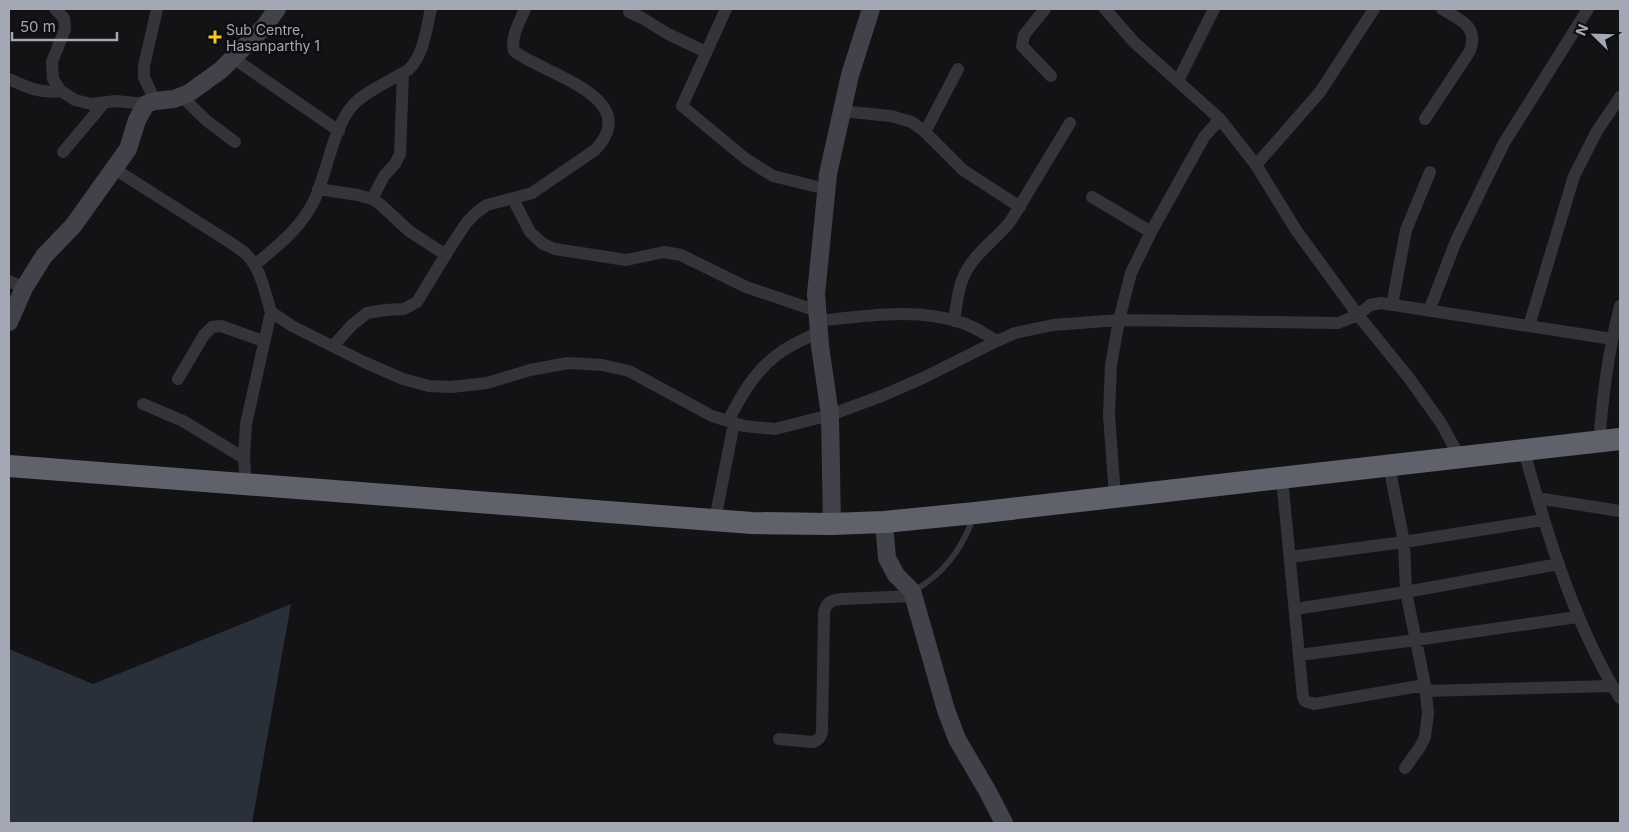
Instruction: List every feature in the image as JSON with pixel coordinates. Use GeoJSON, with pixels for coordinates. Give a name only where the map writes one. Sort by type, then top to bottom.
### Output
{"type":"FeatureCollection","features":[{"type":"Feature","properties":{"kind":"highway"},"geometry":{"type":"LineString","coordinates":[[9,466],[246,486],[752,523],[832,524],[884,522],[975,513],[1610,440]]}},
{"type":"Feature","properties":{"kind":"street"},"geometry":{"type":"LineString","coordinates":[[55,9],[64,18],[65,29],[52,62],[53,79],[61,92],[75,100],[91,104],[116,101],[150,103],[174,99],[189,93],[221,70],[264,27],[277,9]]}},
{"type":"Feature","properties":{"kind":"street"},"geometry":{"type":"LineString","coordinates":[[150,103],[144,77],[144,66],[157,9]]}},
{"type":"Feature","properties":{"kind":"street"},"geometry":{"type":"LineString","coordinates":[[255,265],[293,232],[307,213],[345,116],[352,106],[359,99],[414,65],[418,58],[431,9]]}},
{"type":"Feature","properties":{"kind":"street"},"geometry":{"type":"LineString","coordinates":[[333,346],[352,325],[368,313],[404,309],[417,302],[467,222],[477,212],[487,205],[500,200],[513,199],[532,192],[595,150],[602,142],[608,126],[608,118],[599,100],[588,91],[514,51],[512,46],[514,36],[525,9]]}},
{"type":"Feature","properties":{"kind":"street"},"geometry":{"type":"LineString","coordinates":[[726,9],[682,106],[746,159],[773,176],[826,189]]}},
{"type":"Feature","properties":{"kind":"street"},"geometry":{"type":"LineString","coordinates":[[832,524],[830,415],[816,294],[826,189],[850,75],[871,9]]}},
{"type":"Feature","properties":{"kind":"street"},"geometry":{"type":"LineString","coordinates":[[1045,9],[1024,35],[1022,46],[1052,76]]}},
{"type":"Feature","properties":{"kind":"street"},"geometry":{"type":"LineString","coordinates":[[1105,9],[1134,42],[1220,119],[1256,165],[1296,230],[1358,316],[1409,378],[1441,423],[1460,458]]}},
{"type":"Feature","properties":{"kind":"street"},"geometry":{"type":"LineString","coordinates":[[1178,81],[1214,9]]}},
{"type":"Feature","properties":{"kind":"street"},"geometry":{"type":"LineString","coordinates":[[1256,165],[1320,92],[1374,9]]}},
{"type":"Feature","properties":{"kind":"street"},"geometry":{"type":"LineString","coordinates":[[1425,119],[1470,51],[1473,43],[1471,30],[1442,9]]}},
{"type":"Feature","properties":{"kind":"street"},"geometry":{"type":"LineString","coordinates":[[1428,311],[1456,241],[1504,142],[1588,9]]}},
{"type":"Feature","properties":{"kind":"street"},"geometry":{"type":"LineString","coordinates":[[627,10],[668,34],[706,52]]}},
{"type":"Feature","properties":{"kind":"street"},"geometry":{"type":"LineString","coordinates":[[233,58],[339,131]]}},
{"type":"Feature","properties":{"kind":"street"},"geometry":{"type":"LineString","coordinates":[[926,132],[958,69]]}},
{"type":"Feature","properties":{"kind":"street"},"geometry":{"type":"LineString","coordinates":[[372,199],[384,176],[395,164],[400,154],[403,73]]}},
{"type":"Feature","properties":{"kind":"street"},"geometry":{"type":"LineString","coordinates":[[9,79],[36,91],[61,92]]}},
{"type":"Feature","properties":{"kind":"street"},"geometry":{"type":"LineString","coordinates":[[181,96],[235,142]]}},
{"type":"Feature","properties":{"kind":"street"},"geometry":{"type":"LineString","coordinates":[[1529,326],[1574,176],[1597,131],[1620,97]]}},
{"type":"Feature","properties":{"kind":"street"},"geometry":{"type":"LineString","coordinates":[[63,152],[105,102]]}},
{"type":"Feature","properties":{"kind":"street"},"geometry":{"type":"LineString","coordinates":[[9,322],[16,284],[73,226],[128,149],[136,120],[150,103]]}},
{"type":"Feature","properties":{"kind":"street"},"geometry":{"type":"LineString","coordinates":[[841,112],[903,119],[912,122],[926,132],[963,170],[1020,207]]}},
{"type":"Feature","properties":{"kind":"street"},"geometry":{"type":"LineString","coordinates":[[1115,497],[1109,415],[1111,365],[1119,320],[1131,273],[1151,232],[1204,137],[1220,119]]}},
{"type":"Feature","properties":{"kind":"street"},"geometry":{"type":"LineString","coordinates":[[954,321],[959,290],[968,268],[1001,234],[1020,207],[1070,123]]}},
{"type":"Feature","properties":{"kind":"street"},"geometry":{"type":"LineString","coordinates":[[113,168],[231,243],[246,254],[255,265],[271,312],[246,424],[244,458],[246,486]]}},
{"type":"Feature","properties":{"kind":"street"},"geometry":{"type":"LineString","coordinates":[[1392,305],[1406,230],[1430,172]]}},
{"type":"Feature","properties":{"kind":"street"},"geometry":{"type":"LineString","coordinates":[[318,189],[372,199],[409,231],[446,254]]}},
{"type":"Feature","properties":{"kind":"street"},"geometry":{"type":"LineString","coordinates":[[1092,197],[1151,232]]}},
{"type":"Feature","properties":{"kind":"street"},"geometry":{"type":"LineString","coordinates":[[513,199],[530,232],[543,244],[555,248],[626,260],[664,252],[681,255],[818,321],[896,313],[965,324],[997,341]]}},
{"type":"Feature","properties":{"kind":"street"},"geometry":{"type":"LineString","coordinates":[[271,312],[292,326],[364,362],[403,379],[429,386],[451,387],[487,383],[530,370],[568,363],[602,365],[629,372],[712,416],[744,426],[775,428],[830,415],[884,395],[925,378],[1015,333],[1053,325],[1119,320],[1338,323],[1358,316],[1370,305],[1381,303],[1529,326],[1614,344]]}},
{"type":"Feature","properties":{"kind":"street"},"geometry":{"type":"LineString","coordinates":[[1610,440],[1605,375],[1614,344],[1620,306]]}},
{"type":"Feature","properties":{"kind":"street"},"geometry":{"type":"LineString","coordinates":[[715,520],[731,422],[745,390],[760,369],[818,321]]}},
{"type":"Feature","properties":{"kind":"street"},"geometry":{"type":"LineString","coordinates":[[178,380],[204,335],[212,327],[221,326],[263,342]]}},
{"type":"Feature","properties":{"kind":"street"},"geometry":{"type":"LineString","coordinates":[[143,404],[183,421],[244,458]]}},
{"type":"Feature","properties":{"kind":"street"},"geometry":{"type":"LineString","coordinates":[[1524,450],[1543,520],[1577,617],[1620,698]]}},
{"type":"Feature","properties":{"kind":"street"},"geometry":{"type":"LineString","coordinates":[[1388,466],[1404,542],[1406,592],[1428,712],[1424,737],[1420,747],[1405,768]]}},
{"type":"Feature","properties":{"kind":"street"},"geometry":{"type":"LineString","coordinates":[[1282,478],[1303,697],[1309,703],[1425,688],[1612,686]]}},
{"type":"Feature","properties":{"kind":"street"},"geometry":{"type":"LineString","coordinates":[[1537,498],[1620,511]]}},
{"type":"Feature","properties":{"kind":"street"},"geometry":{"type":"LineString","coordinates":[[1290,557],[1404,542],[1543,520]]}},
{"type":"Feature","properties":{"kind":"street"},"geometry":{"type":"LineString","coordinates":[[884,522],[888,558],[896,574],[912,594],[946,710],[958,738],[1004,823]]}},
{"type":"Feature","properties":{"kind":"street"},"geometry":{"type":"LineString","coordinates":[[1295,609],[1406,592],[1559,564]]}},
{"type":"Feature","properties":{"kind":"street"},"geometry":{"type":"LineString","coordinates":[[779,739],[813,742],[821,736],[824,614],[828,603],[832,600],[841,599],[912,594]]}},
{"type":"Feature","properties":{"kind":"street"},"geometry":{"type":"LineString","coordinates":[[1299,655],[1577,617]]}},
{"type":"Feature","properties":{"kind":"lane"},"geometry":{"type":"LineString","coordinates":[[912,594],[939,573],[968,532],[975,513]]}},
{"type":"Feature","properties":{"kind":"shaded area"},"geometry":{"type":"Polygon","coordinates":[[[291,604],[252,823],[9,823],[9,649],[93,684],[291,604]]]}},
{"type":"Feature","properties":{"kind":"place","name":"Sub Centre, Hasanparthy 1"},"geometry":{"type":"Point","coordinates":[215,37]}}]}
